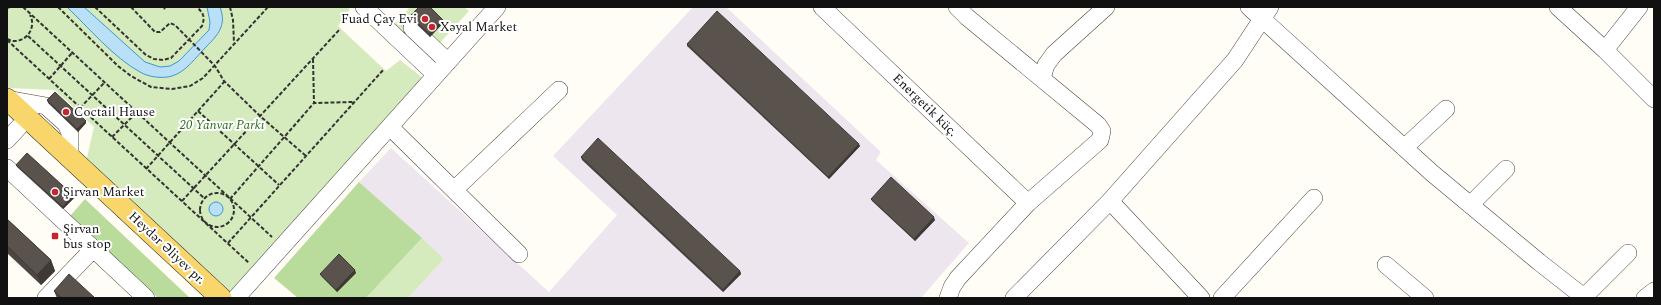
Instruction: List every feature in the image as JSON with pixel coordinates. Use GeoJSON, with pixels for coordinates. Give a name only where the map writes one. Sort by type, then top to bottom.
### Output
{"type":"FeatureCollection","features":[{"type":"Feature","properties":{"kind":"main road","name":"Heydər Əliyev pr."},"geometry":{"type":"LineString","coordinates":[[7,99],[221,298]]}},
{"type":"Feature","properties":{"kind":"main road","name":"Heydər Əliyev pr."},"geometry":{"type":"LineString","coordinates":[[11,128],[200,298]]}},
{"type":"Feature","properties":{"kind":"street"},"geometry":{"type":"LineString","coordinates":[[364,7],[436,75]]}},
{"type":"Feature","properties":{"kind":"street"},"geometry":{"type":"LineString","coordinates":[[236,298],[498,7]]}},
{"type":"Feature","properties":{"kind":"street","name":"Energetik küç."},"geometry":{"type":"LineString","coordinates":[[822,7],[1028,203]]}},
{"type":"Feature","properties":{"kind":"street"},"geometry":{"type":"LineString","coordinates":[[948,298],[952,287],[958,278],[1028,203],[1100,140],[1102,131],[1098,125],[967,17],[957,7]]}},
{"type":"Feature","properties":{"kind":"street"},"geometry":{"type":"LineString","coordinates":[[1042,78],[1046,65],[1054,54],[1106,7]]}},
{"type":"Feature","properties":{"kind":"street"},"geometry":{"type":"LineString","coordinates":[[1249,7],[1266,13],[1404,148],[1470,205],[1584,298],[1628,253]]}},
{"type":"Feature","properties":{"kind":"street"},"geometry":{"type":"LineString","coordinates":[[1558,7],[1605,50],[1654,99]]}},
{"type":"Feature","properties":{"kind":"street"},"geometry":{"type":"LineString","coordinates":[[1605,50],[1639,7]]}},
{"type":"Feature","properties":{"kind":"street"},"geometry":{"type":"LineString","coordinates":[[1014,298],[1110,201],[1235,60],[1266,13]]}},
{"type":"Feature","properties":{"kind":"street"},"geometry":{"type":"LineString","coordinates":[[412,28],[448,62]]}},
{"type":"Feature","properties":{"kind":"street"},"geometry":{"type":"LineString","coordinates":[[454,190],[559,90]]}},
{"type":"Feature","properties":{"kind":"street"},"geometry":{"type":"LineString","coordinates":[[1404,148],[1446,109]]}},
{"type":"Feature","properties":{"kind":"street"},"geometry":{"type":"LineString","coordinates":[[390,127],[519,254]]}},
{"type":"Feature","properties":{"kind":"street"},"geometry":{"type":"LineString","coordinates":[[7,168],[146,298]]}},
{"type":"Feature","properties":{"kind":"street"},"geometry":{"type":"LineString","coordinates":[[1470,205],[1506,169]]}},
{"type":"Feature","properties":{"kind":"street"},"geometry":{"type":"LineString","coordinates":[[1222,298],[1314,198]]}},
{"type":"Feature","properties":{"kind":"street"},"geometry":{"type":"LineString","coordinates":[[1110,201],[1201,298]]}},
{"type":"Feature","properties":{"kind":"street"},"geometry":{"type":"LineString","coordinates":[[46,298],[93,249]]}},
{"type":"Feature","properties":{"kind":"street"},"geometry":{"type":"LineString","coordinates":[[1386,265],[1425,298]]}},
{"type":"Feature","properties":{"kind":"street"},"geometry":{"type":"LineString","coordinates":[[1645,298],[1654,291]]}},
{"type":"Feature","properties":{"kind":"path"},"geometry":{"type":"LineString","coordinates":[[7,40],[16,41],[28,36],[31,30],[31,18],[28,12],[20,7]]}},
{"type":"Feature","properties":{"kind":"path"},"geometry":{"type":"LineString","coordinates":[[23,7],[230,199],[283,246]]}},
{"type":"Feature","properties":{"kind":"path"},"geometry":{"type":"LineString","coordinates":[[59,7],[131,76],[151,87],[172,89],[190,86],[203,78],[268,7]]}},
{"type":"Feature","properties":{"kind":"path"},"geometry":{"type":"LineString","coordinates":[[95,7],[146,56],[162,60],[171,58],[202,26],[204,14],[198,7]]}},
{"type":"Feature","properties":{"kind":"path"},"geometry":{"type":"LineString","coordinates":[[131,7],[154,32],[160,32],[170,23],[175,25],[215,66],[224,81],[260,116],[306,156]]}},
{"type":"Feature","properties":{"kind":"path"},"geometry":{"type":"LineString","coordinates":[[230,7],[233,20],[234,44]]}},
{"type":"Feature","properties":{"kind":"path"},"geometry":{"type":"LineString","coordinates":[[182,202],[340,29]]}},
{"type":"Feature","properties":{"kind":"path"},"geometry":{"type":"LineString","coordinates":[[28,36],[204,198]]}},
{"type":"Feature","properties":{"kind":"path"},"geometry":{"type":"LineString","coordinates":[[7,40],[259,273]]}},
{"type":"Feature","properties":{"kind":"path"},"geometry":{"type":"LineString","coordinates":[[49,79],[72,53]]}},
{"type":"Feature","properties":{"kind":"path"},"geometry":{"type":"LineString","coordinates":[[230,199],[314,103],[313,59]]}},
{"type":"Feature","properties":{"kind":"path"},"geometry":{"type":"LineString","coordinates":[[228,243],[384,69]]}},
{"type":"Feature","properties":{"kind":"path"},"geometry":{"type":"LineString","coordinates":[[146,169],[224,81]]}},
{"type":"Feature","properties":{"kind":"path"},"geometry":{"type":"LineString","coordinates":[[80,108],[104,83]]}},
{"type":"Feature","properties":{"kind":"path"},"geometry":{"type":"LineString","coordinates":[[314,103],[354,102]]}},
{"type":"Feature","properties":{"kind":"path"},"geometry":{"type":"LineString","coordinates":[[112,137],[137,112]]}},
{"type":"Feature","properties":{"kind":"path"},"geometry":{"type":"LineString","coordinates":[[198,112],[279,185]]}},
{"type":"Feature","properties":{"kind":"path"},"geometry":{"type":"LineString","coordinates":[[219,192],[230,199],[233,204],[234,211],[229,222],[217,227],[205,223],[201,218],[199,212],[204,198],[213,193],[219,192]]}},
{"type":"Feature","properties":{"kind":"shaded area"},"geometry":{"type":"Polygon","coordinates":[[[693,7],[726,7],[881,152],[876,160],[969,243],[921,298],[408,298],[444,259],[359,182],[391,148],[549,292],[617,215],[553,156],[693,7]]]}},
{"type":"Feature","properties":{"kind":"green space","name":"20 Yanvar Parkı"},"geometry":{"type":"Polygon","coordinates":[[[7,7],[347,7],[350,9],[338,26],[386,71],[400,60],[424,79],[230,294],[86,162],[94,127],[55,90],[9,88],[7,86],[7,7]]]}},
{"type":"Feature","properties":{"kind":"green space"},"geometry":{"type":"Polygon","coordinates":[[[410,7],[464,7],[469,11],[426,58],[393,26],[410,7]]]}},
{"type":"Feature","properties":{"kind":"green space"},"geometry":{"type":"Polygon","coordinates":[[[359,182],[422,238],[366,298],[298,298],[274,278],[359,182]]]}},
{"type":"Feature","properties":{"kind":"green space"},"geometry":{"type":"Polygon","coordinates":[[[85,199],[190,298],[158,298],[70,216],[85,199]]]}},
{"type":"Feature","properties":{"kind":"green space"},"geometry":{"type":"Polygon","coordinates":[[[422,238],[444,259],[408,298],[366,298],[422,238]]]}},
{"type":"Feature","properties":{"kind":"water"},"geometry":{"type":"Polygon","coordinates":[[[67,7],[84,7],[145,62],[160,67],[170,66],[179,61],[209,30],[210,22],[207,7],[220,7],[222,13],[222,24],[218,34],[186,68],[172,76],[160,77],[143,74],[130,66],[102,42],[67,7]]]}},
{"type":"Feature","properties":{"kind":"water"},"geometry":{"type":"Polygon","coordinates":[[[216,202],[221,204],[223,209],[221,214],[216,216],[211,214],[209,209],[211,204],[216,202]]]}},
{"type":"Feature","properties":{"kind":"building"},"geometry":{"type":"Polygon","coordinates":[[[419,7],[430,7],[443,20],[429,34],[410,16],[419,7]]]}},
{"type":"Feature","properties":{"kind":"building"},"geometry":{"type":"Polygon","coordinates":[[[717,11],[859,144],[828,177],[687,44],[717,11]]]}},
{"type":"Feature","properties":{"kind":"building"},"geometry":{"type":"Polygon","coordinates":[[[55,92],[86,121],[77,129],[47,100],[55,92]]]}},
{"type":"Feature","properties":{"kind":"building"},"geometry":{"type":"Polygon","coordinates":[[[598,138],[740,271],[723,290],[581,157],[598,138]]]}},
{"type":"Feature","properties":{"kind":"building"},"geometry":{"type":"Polygon","coordinates":[[[27,153],[73,195],[63,207],[16,165],[27,153]]]}},
{"type":"Feature","properties":{"kind":"building"},"geometry":{"type":"Polygon","coordinates":[[[891,177],[934,217],[914,239],[871,199],[891,177]]]}},
{"type":"Feature","properties":{"kind":"building"},"geometry":{"type":"Polygon","coordinates":[[[7,219],[51,260],[37,275],[7,246],[7,219]]]}},
{"type":"Feature","properties":{"kind":"building"},"geometry":{"type":"Polygon","coordinates":[[[339,254],[355,270],[336,290],[320,274],[339,254]]]}},
{"type":"Feature","properties":{"kind":"building"},"geometry":{"type":"Polygon","coordinates":[[[69,274],[95,298],[62,298],[54,291],[69,274]]]}},
{"type":"Feature","properties":{"kind":"place","name":"Fuad Çay Evi"},"geometry":{"type":"Point","coordinates":[425,19]}},
{"type":"Feature","properties":{"kind":"place","name":"Xəyal Market"},"geometry":{"type":"Point","coordinates":[432,27]}},
{"type":"Feature","properties":{"kind":"place","name":"Coctail Hause"},"geometry":{"type":"Point","coordinates":[66,112]}},
{"type":"Feature","properties":{"kind":"place","name":"Şirvan Market"},"geometry":{"type":"Point","coordinates":[55,192]}},
{"type":"Feature","properties":{"kind":"place","name":"Şirvan bus stop"},"geometry":{"type":"Point","coordinates":[55,236]}}]}
